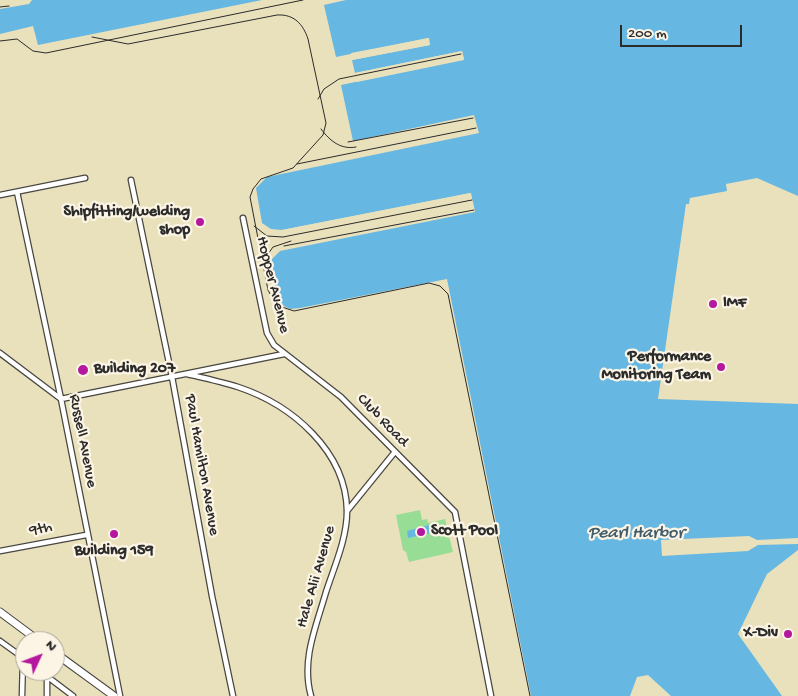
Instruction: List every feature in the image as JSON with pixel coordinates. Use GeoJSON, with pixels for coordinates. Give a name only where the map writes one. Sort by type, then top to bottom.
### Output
{"type":"FeatureCollection","features":[{"type":"Feature","properties":{"kind":"street"},"geometry":{"type":"LineString","coordinates":[[0,195],[85,178]]}},
{"type":"Feature","properties":{"kind":"street","name":"Paul Hamilton Avenue"},"geometry":{"type":"LineString","coordinates":[[131,180],[172,377],[212,596],[233,696]]}},
{"type":"Feature","properties":{"kind":"street","name":"Russell Avenue"},"geometry":{"type":"LineString","coordinates":[[17,192],[61,399],[86,535],[120,696]]}},
{"type":"Feature","properties":{"kind":"street","name":"Hopper Avenue"},"geometry":{"type":"LineString","coordinates":[[243,218],[267,333],[274,345],[284,354]]}},
{"type":"Feature","properties":{"kind":"street"},"geometry":{"type":"LineString","coordinates":[[0,353],[61,399],[284,354]]}},
{"type":"Feature","properties":{"kind":"street","name":"Club Road"},"geometry":{"type":"LineString","coordinates":[[284,354],[341,397],[394,453],[455,512],[491,696]]}},
{"type":"Feature","properties":{"kind":"street","name":"Hale Alii Avenue"},"geometry":{"type":"LineString","coordinates":[[187,374],[240,388],[266,399],[291,414],[313,434],[333,460],[344,489],[347,511],[343,538],[307,660],[312,696]]}},
{"type":"Feature","properties":{"kind":"street"},"geometry":{"type":"LineString","coordinates":[[347,511],[394,453]]}},
{"type":"Feature","properties":{"kind":"street","name":"9th"},"geometry":{"type":"LineString","coordinates":[[0,550],[86,535]]}},
{"type":"Feature","properties":{"kind":"street"},"geometry":{"type":"LineString","coordinates":[[0,612],[26,631]]}},
{"type":"Feature","properties":{"kind":"street"},"geometry":{"type":"LineString","coordinates":[[0,641],[15,652]]}},
{"type":"Feature","properties":{"kind":"street"},"geometry":{"type":"LineString","coordinates":[[65,659],[114,696]]}},
{"type":"Feature","properties":{"kind":"street"},"geometry":{"type":"LineString","coordinates":[[22,696],[23,681]]}},
{"type":"Feature","properties":{"kind":"street"},"geometry":{"type":"LineString","coordinates":[[46,696],[47,681]]}},
{"type":"Feature","properties":{"kind":"street"},"geometry":{"type":"LineString","coordinates":[[52,681],[73,696]]}},
{"type":"Feature","properties":{"kind":"green space"},"geometry":{"type":"Polygon","coordinates":[[[420,510],[422,520],[427,519],[428,523],[445,519],[453,552],[409,562],[406,552],[403,550],[396,515],[420,510]]]}},
{"type":"Feature","properties":{"kind":"water"},"geometry":{"type":"Polygon","coordinates":[[[32,0],[262,0],[38,45],[33,26],[0,34],[0,9],[29,4],[32,0]]]}},
{"type":"Feature","properties":{"kind":"water","name":"Pearl Harbor"},"geometry":{"type":"Polygon","coordinates":[[[346,0],[798,0],[798,196],[757,178],[726,184],[727,191],[690,198],[689,204],[686,204],[658,399],[798,404],[798,550],[767,574],[738,634],[782,696],[671,696],[648,675],[637,677],[630,696],[531,696],[447,279],[300,308],[290,309],[278,303],[269,262],[280,251],[475,212],[470,193],[282,230],[271,229],[262,223],[256,188],[267,177],[479,133],[474,115],[353,141],[341,85],[464,59],[462,51],[355,73],[352,60],[430,45],[428,38],[336,57],[324,5],[346,0]]]}},
{"type":"Feature","properties":{"kind":"water","name":"Scott Pool"},"geometry":{"type":"Polygon","coordinates":[[[433,524],[436,532],[408,538],[407,531],[433,524]]]}},
{"type":"Feature","properties":{"kind":"pier"},"geometry":{"type":"Polygon","coordinates":[[[429,38],[430,45],[352,60],[352,58],[427,43],[427,41],[352,56],[351,53],[429,38]]]}},
{"type":"Feature","properties":{"kind":"pier"},"geometry":{"type":"Polygon","coordinates":[[[462,51],[464,60],[357,82],[356,80],[461,58],[461,54],[356,76],[355,73],[462,51]]]}},
{"type":"Feature","properties":{"kind":"pier"},"geometry":{"type":"Polygon","coordinates":[[[471,193],[475,211],[286,249],[285,246],[473,209],[470,196],[282,233],[282,230],[471,193]]]}},
{"type":"Feature","properties":{"kind":"pier"},"geometry":{"type":"Polygon","coordinates":[[[749,536],[757,540],[798,538],[798,544],[758,545],[748,551],[662,556],[661,540],[749,536]]]}},
{"type":"Feature","properties":{"kind":"railway"},"geometry":{"type":"LineString","coordinates":[[0,41],[17,39],[33,51],[46,53],[303,0]]}},
{"type":"Feature","properties":{"kind":"railway"},"geometry":{"type":"LineString","coordinates":[[0,7],[9,6]]}},
{"type":"Feature","properties":{"kind":"railway"},"geometry":{"type":"LineString","coordinates":[[92,37],[128,44],[277,15],[293,18],[303,29],[308,39],[326,123],[323,135],[293,168],[261,179],[253,189],[250,197],[268,290],[276,305],[294,311],[429,283],[440,286],[448,294],[530,696]]}},
{"type":"Feature","properties":{"kind":"railway"},"geometry":{"type":"LineString","coordinates":[[318,99],[324,89],[339,79],[461,54]]}},
{"type":"Feature","properties":{"kind":"railway"},"geometry":{"type":"LineString","coordinates":[[348,142],[473,118]]}},
{"type":"Feature","properties":{"kind":"railway"},"geometry":{"type":"LineString","coordinates":[[297,164],[476,128]]}},
{"type":"Feature","properties":{"kind":"railway"},"geometry":{"type":"LineString","coordinates":[[321,129],[336,144],[351,148],[356,147]]}},
{"type":"Feature","properties":{"kind":"railway"},"geometry":{"type":"LineString","coordinates":[[254,226],[267,236],[283,237],[472,200]]}},
{"type":"Feature","properties":{"kind":"railway"},"geometry":{"type":"LineString","coordinates":[[284,246],[474,210]]}},
{"type":"Feature","properties":{"kind":"railway"},"geometry":{"type":"LineString","coordinates":[[261,264],[273,247],[291,241]]}},
{"type":"Feature","properties":{"kind":"place","name":"Shipfitting/welding shop"},"geometry":{"type":"Point","coordinates":[200,222]}},
{"type":"Feature","properties":{"kind":"place","name":"IMF"},"geometry":{"type":"Point","coordinates":[713,304]}},
{"type":"Feature","properties":{"kind":"place","name":"Performance Monitoring Team"},"geometry":{"type":"Point","coordinates":[721,367]}},
{"type":"Feature","properties":{"kind":"place","name":"Building 207"},"geometry":{"type":"Point","coordinates":[83,370]}},
{"type":"Feature","properties":{"kind":"place","name":"Scott Pool"},"geometry":{"type":"Point","coordinates":[421,532]}},
{"type":"Feature","properties":{"kind":"place","name":"Building 159"},"geometry":{"type":"Point","coordinates":[114,534]}},
{"type":"Feature","properties":{"kind":"place","name":"X-Div"},"geometry":{"type":"Point","coordinates":[788,634]}}]}
